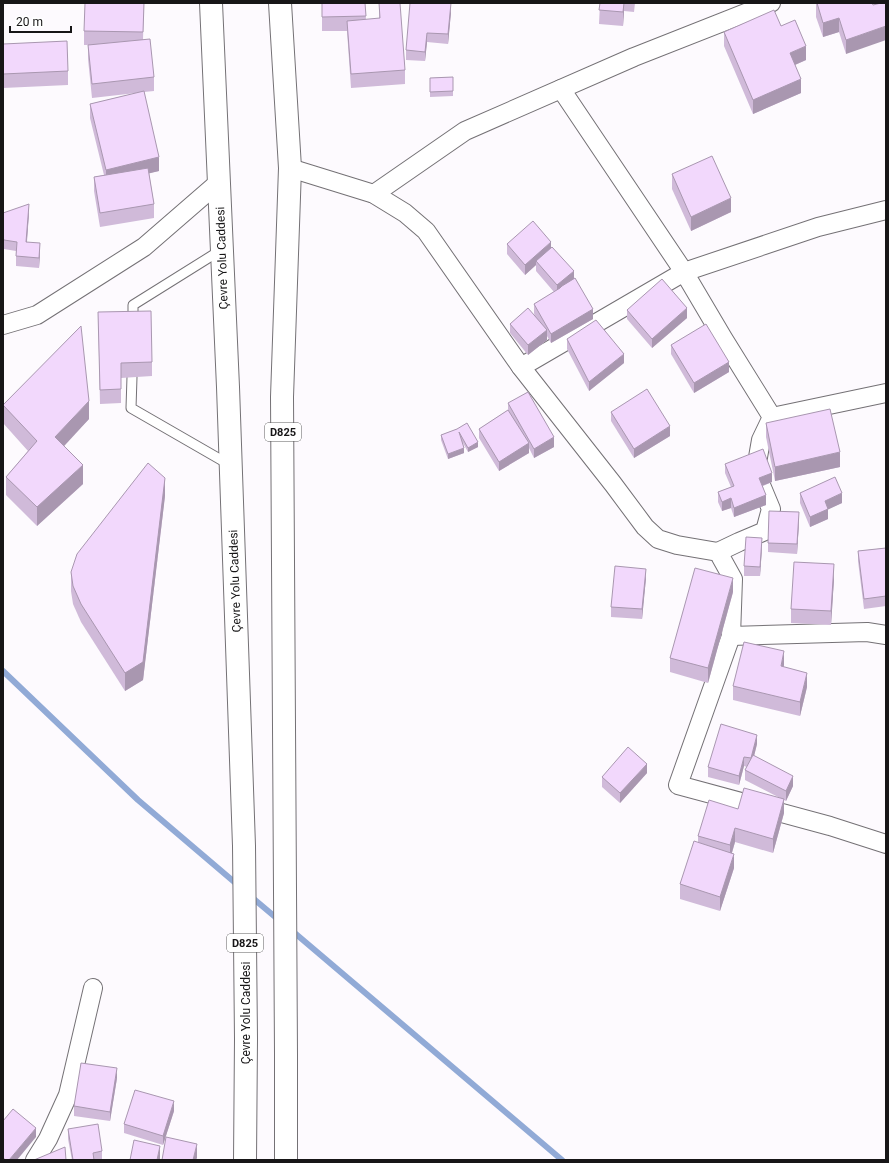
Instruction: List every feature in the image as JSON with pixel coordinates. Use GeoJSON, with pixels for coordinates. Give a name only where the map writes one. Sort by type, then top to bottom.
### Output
{"type":"FeatureCollection","features":[{"type":"Feature","properties":{"kind":"highway","name":"Çevre Yolu Caddesi"},"geometry":{"type":"LineString","coordinates":[[211,3],[222,249],[244,846],[246,1039],[245,1160]]}},
{"type":"Feature","properties":{"kind":"highway","name":"D825"},"geometry":{"type":"LineString","coordinates":[[280,3],[290,168],[282,397],[286,1160]]}},
{"type":"Feature","properties":{"kind":"street"},"geometry":{"type":"LineString","coordinates":[[374,194],[465,131],[634,57],[771,3]]}},
{"type":"Feature","properties":{"kind":"street"},"geometry":{"type":"LineString","coordinates":[[561,89],[684,272],[772,417]]}},
{"type":"Feature","properties":{"kind":"street"},"geometry":{"type":"LineString","coordinates":[[290,168],[374,194],[405,213],[426,231],[450,263],[521,367],[645,527],[658,539],[677,546],[718,552],[765,531],[771,509],[761,485],[757,463],[761,440],[772,417]]}},
{"type":"Feature","properties":{"kind":"street"},"geometry":{"type":"LineString","coordinates":[[3,325],[36,315],[144,247],[219,182]]}},
{"type":"Feature","properties":{"kind":"street"},"geometry":{"type":"LineString","coordinates":[[521,367],[684,272],[818,227],[886,210]]}},
{"type":"Feature","properties":{"kind":"street"},"geometry":{"type":"LineString","coordinates":[[772,417],[886,394]]}},
{"type":"Feature","properties":{"kind":"street"},"geometry":{"type":"LineString","coordinates":[[718,552],[733,579],[731,636],[678,785],[830,826],[886,844]]}},
{"type":"Feature","properties":{"kind":"street"},"geometry":{"type":"LineString","coordinates":[[731,636],[867,632],[886,635]]}},
{"type":"Feature","properties":{"kind":"street"},"geometry":{"type":"LineString","coordinates":[[35,1160],[48,1139],[68,1095],[92,988]]}},
{"type":"Feature","properties":{"kind":"lane"},"geometry":{"type":"LineString","coordinates":[[132,326],[133,305],[222,249]]}},
{"type":"Feature","properties":{"kind":"lane"},"geometry":{"type":"LineString","coordinates":[[132,377],[131,408],[230,466]]}},
{"type":"Feature","properties":{"kind":"building"},"geometry":{"type":"Polygon","coordinates":[[[85,3],[144,3],[143,32],[84,31],[85,3]]]}},
{"type":"Feature","properties":{"kind":"building"},"geometry":{"type":"Polygon","coordinates":[[[322,3],[365,3],[366,16],[322,17],[322,3]]]}},
{"type":"Feature","properties":{"kind":"building"},"geometry":{"type":"Polygon","coordinates":[[[379,3],[400,3],[405,70],[351,74],[347,21],[380,18],[379,3]]]}},
{"type":"Feature","properties":{"kind":"building"},"geometry":{"type":"Polygon","coordinates":[[[410,3],[451,3],[448,34],[427,33],[425,52],[406,50],[410,3]]]}},
{"type":"Feature","properties":{"kind":"building"},"geometry":{"type":"Polygon","coordinates":[[[600,3],[624,3],[623,12],[599,10],[600,3]]]}},
{"type":"Feature","properties":{"kind":"building"},"geometry":{"type":"Polygon","coordinates":[[[817,3],[872,3],[873,5],[886,3],[886,26],[846,40],[839,18],[823,23],[817,3]]]}},
{"type":"Feature","properties":{"kind":"building"},"geometry":{"type":"Polygon","coordinates":[[[774,10],[781,26],[795,20],[806,46],[790,53],[801,79],[753,100],[724,32],[774,10]]]}},
{"type":"Feature","properties":{"kind":"building"},"geometry":{"type":"Polygon","coordinates":[[[150,39],[154,77],[92,84],[88,45],[150,39]]]}},
{"type":"Feature","properties":{"kind":"building"},"geometry":{"type":"Polygon","coordinates":[[[67,41],[68,71],[3,74],[3,44],[67,41]]]}},
{"type":"Feature","properties":{"kind":"building"},"geometry":{"type":"Polygon","coordinates":[[[453,77],[453,91],[430,92],[430,78],[453,77]]]}},
{"type":"Feature","properties":{"kind":"building"},"geometry":{"type":"Polygon","coordinates":[[[144,91],[159,157],[106,170],[90,104],[144,91]]]}},
{"type":"Feature","properties":{"kind":"building"},"geometry":{"type":"Polygon","coordinates":[[[712,156],[731,198],[691,217],[672,174],[712,156]]]}},
{"type":"Feature","properties":{"kind":"building"},"geometry":{"type":"Polygon","coordinates":[[[148,168],[154,204],[100,213],[94,177],[148,168]]]}},
{"type":"Feature","properties":{"kind":"building"},"geometry":{"type":"Polygon","coordinates":[[[29,204],[26,242],[40,243],[39,258],[16,256],[17,242],[4,240],[3,238],[3,213],[29,204]]]}},
{"type":"Feature","properties":{"kind":"building"},"geometry":{"type":"Polygon","coordinates":[[[533,221],[551,242],[525,265],[507,244],[533,221]]]}},
{"type":"Feature","properties":{"kind":"building"},"geometry":{"type":"Polygon","coordinates":[[[552,247],[574,271],[557,285],[536,261],[552,247]]]}},
{"type":"Feature","properties":{"kind":"building"},"geometry":{"type":"Polygon","coordinates":[[[575,278],[593,309],[551,334],[534,304],[575,278]]]}},
{"type":"Feature","properties":{"kind":"building"},"geometry":{"type":"Polygon","coordinates":[[[662,279],[687,308],[652,339],[627,310],[662,279]]]}},
{"type":"Feature","properties":{"kind":"building"},"geometry":{"type":"Polygon","coordinates":[[[528,308],[547,330],[528,345],[510,324],[528,308]]]}},
{"type":"Feature","properties":{"kind":"building"},"geometry":{"type":"Polygon","coordinates":[[[151,311],[152,362],[121,363],[121,389],[100,390],[98,312],[151,311]]]}},
{"type":"Feature","properties":{"kind":"building"},"geometry":{"type":"Polygon","coordinates":[[[596,320],[624,354],[589,382],[567,339],[596,320]]]}},
{"type":"Feature","properties":{"kind":"building"},"geometry":{"type":"Polygon","coordinates":[[[706,324],[729,362],[694,383],[671,345],[706,324]]]}},
{"type":"Feature","properties":{"kind":"building"},"geometry":{"type":"Polygon","coordinates":[[[81,326],[89,401],[55,437],[83,465],[37,507],[6,477],[37,441],[3,405],[81,326]]]}},
{"type":"Feature","properties":{"kind":"building"},"geometry":{"type":"Polygon","coordinates":[[[647,389],[670,426],[634,449],[611,412],[647,389]]]}},
{"type":"Feature","properties":{"kind":"building"},"geometry":{"type":"Polygon","coordinates":[[[528,392],[554,437],[534,449],[508,403],[528,392]]]}},
{"type":"Feature","properties":{"kind":"building"},"geometry":{"type":"Polygon","coordinates":[[[830,409],[840,452],[775,467],[766,423],[830,409]]]}},
{"type":"Feature","properties":{"kind":"building"},"geometry":{"type":"Polygon","coordinates":[[[508,410],[529,443],[499,462],[479,429],[508,410]]]}},
{"type":"Feature","properties":{"kind":"building"},"geometry":{"type":"Polygon","coordinates":[[[467,423],[478,442],[468,448],[459,432],[464,448],[448,454],[441,435],[457,429],[467,423]]]}},
{"type":"Feature","properties":{"kind":"building"},"geometry":{"type":"Polygon","coordinates":[[[763,449],[772,473],[759,478],[766,495],[734,508],[731,498],[722,502],[718,492],[734,486],[725,464],[763,449]]]}},
{"type":"Feature","properties":{"kind":"building"},"geometry":{"type":"Polygon","coordinates":[[[148,463],[165,478],[143,662],[125,673],[81,604],[73,586],[71,572],[77,554],[148,463]]]}},
{"type":"Feature","properties":{"kind":"building"},"geometry":{"type":"Polygon","coordinates":[[[835,477],[842,493],[825,501],[828,509],[810,517],[800,493],[835,477]]]}},
{"type":"Feature","properties":{"kind":"building"},"geometry":{"type":"Polygon","coordinates":[[[769,511],[799,512],[797,544],[768,543],[769,511]]]}},
{"type":"Feature","properties":{"kind":"building"},"geometry":{"type":"Polygon","coordinates":[[[746,537],[762,538],[760,567],[744,566],[746,537]]]}},
{"type":"Feature","properties":{"kind":"building"},"geometry":{"type":"Polygon","coordinates":[[[886,548],[886,596],[864,599],[858,551],[886,548]]]}},
{"type":"Feature","properties":{"kind":"building"},"geometry":{"type":"Polygon","coordinates":[[[794,562],[834,564],[831,611],[791,609],[794,562]]]}},
{"type":"Feature","properties":{"kind":"building"},"geometry":{"type":"Polygon","coordinates":[[[615,566],[646,569],[642,609],[611,607],[615,566]]]}},
{"type":"Feature","properties":{"kind":"building"},"geometry":{"type":"Polygon","coordinates":[[[695,568],[733,578],[708,668],[670,658],[695,568]]]}},
{"type":"Feature","properties":{"kind":"building"},"geometry":{"type":"Polygon","coordinates":[[[744,642],[784,651],[781,666],[807,673],[800,702],[733,686],[744,642]]]}},
{"type":"Feature","properties":{"kind":"building"},"geometry":{"type":"Polygon","coordinates":[[[721,724],[757,735],[751,758],[744,757],[739,776],[708,767],[721,724]]]}},
{"type":"Feature","properties":{"kind":"building"},"geometry":{"type":"Polygon","coordinates":[[[628,747],[647,764],[620,793],[602,777],[628,747]]]}},
{"type":"Feature","properties":{"kind":"building"},"geometry":{"type":"Polygon","coordinates":[[[753,755],[793,776],[786,791],[745,770],[753,755]]]}},
{"type":"Feature","properties":{"kind":"building"},"geometry":{"type":"Polygon","coordinates":[[[744,788],[784,799],[773,839],[735,828],[730,845],[698,836],[709,800],[738,809],[744,788]]]}},
{"type":"Feature","properties":{"kind":"building"},"geometry":{"type":"Polygon","coordinates":[[[694,841],[734,854],[720,897],[680,884],[694,841]]]}},
{"type":"Feature","properties":{"kind":"building"},"geometry":{"type":"Polygon","coordinates":[[[81,1063],[117,1068],[110,1112],[74,1106],[81,1063]]]}},
{"type":"Feature","properties":{"kind":"building"},"geometry":{"type":"Polygon","coordinates":[[[135,1090],[174,1101],[163,1136],[124,1124],[135,1090]]]}},
{"type":"Feature","properties":{"kind":"building"},"geometry":{"type":"Polygon","coordinates":[[[13,1109],[36,1128],[9,1160],[6,1160],[3,1158],[3,1121],[13,1109]]]}},
{"type":"Feature","properties":{"kind":"building"},"geometry":{"type":"Polygon","coordinates":[[[98,1124],[102,1151],[93,1153],[94,1160],[73,1160],[68,1129],[98,1124]]]}},
{"type":"Feature","properties":{"kind":"building"},"geometry":{"type":"Polygon","coordinates":[[[166,1137],[197,1144],[193,1160],[162,1160],[166,1137]]]}},
{"type":"Feature","properties":{"kind":"building"},"geometry":{"type":"Polygon","coordinates":[[[134,1140],[160,1146],[157,1160],[130,1160],[134,1140]]]}},
{"type":"Feature","properties":{"kind":"building"},"geometry":{"type":"Polygon","coordinates":[[[65,1147],[66,1160],[34,1160],[65,1147]]]}},
{"type":"Feature","properties":{"kind":"waterway"},"geometry":{"type":"LineString","coordinates":[[3,671],[138,800],[239,886]]}},
{"type":"Feature","properties":{"kind":"waterway"},"geometry":{"type":"LineString","coordinates":[[249,895],[280,921]]}},
{"type":"Feature","properties":{"kind":"waterway"},"geometry":{"type":"LineString","coordinates":[[290,929],[562,1160]]}}]}
